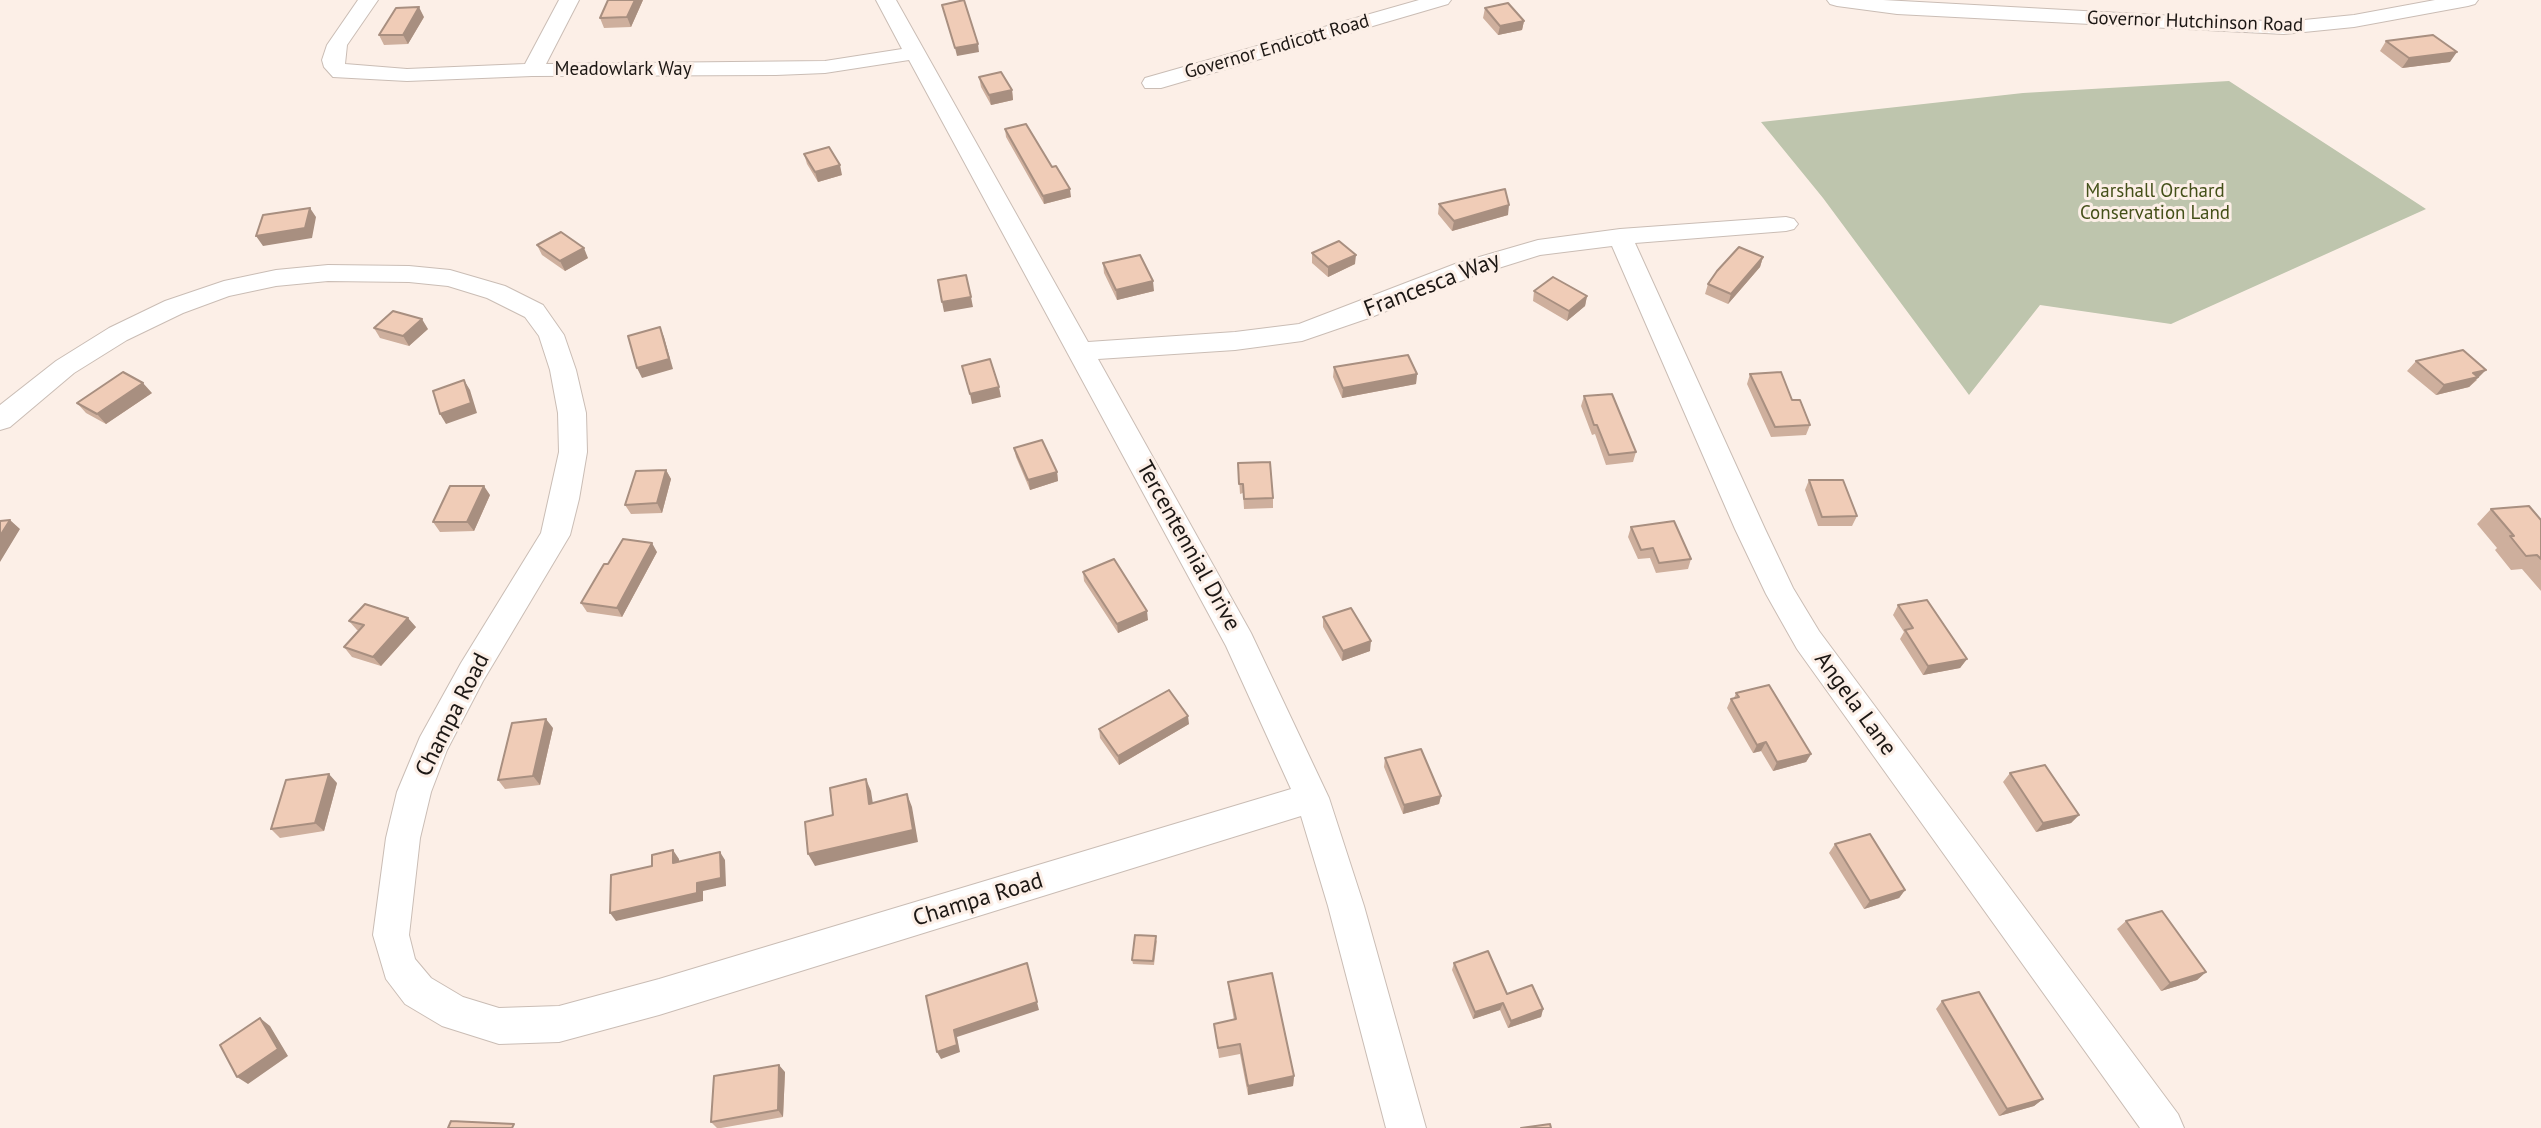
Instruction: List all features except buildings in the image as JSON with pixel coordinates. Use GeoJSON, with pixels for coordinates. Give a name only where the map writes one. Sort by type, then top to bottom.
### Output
{"type":"FeatureCollection","features":[{"type":"Feature","properties":{"kind":"street","name":"Meadowlark Way"},"geometry":{"type":"LineString","coordinates":[[368,0],[337,45],[334,65],[341,72],[393,75],[825,67],[915,53]]}},
{"type":"Feature","properties":{"kind":"street"},"geometry":{"type":"LineString","coordinates":[[532,71],[569,0]]}},
{"type":"Feature","properties":{"kind":"street","name":"Tercentennial Drive"},"geometry":{"type":"LineString","coordinates":[[886,0],[1240,642],[1312,798],[1346,906],[1406,1128]]}},
{"type":"Feature","properties":{"kind":"street","name":"Governor Endicott Road"},"geometry":{"type":"LineString","coordinates":[[1153,83],[1441,0]]}},
{"type":"Feature","properties":{"kind":"street","name":"Governor Hutchinson Road"},"geometry":{"type":"LineString","coordinates":[[1837,0],[1897,8],[2257,28],[2308,27],[2468,0]]}},
{"type":"Feature","properties":{"kind":"street"},"geometry":{"type":"LineString","coordinates":[[2170,0],[2193,24]]}},
{"type":"Feature","properties":{"kind":"street","name":"Francesca Way"},"geometry":{"type":"LineString","coordinates":[[1080,351],[1235,341],[1302,332],[1511,254],[1620,237],[1786,224]]}},
{"type":"Feature","properties":{"kind":"street","name":"Angela Lane"},"geometry":{"type":"LineString","coordinates":[[1620,237],[1750,529],[1781,594],[1808,640],[2164,1128]]}},
{"type":"Feature","properties":{"kind":"street","name":"Champa Road"},"geometry":{"type":"LineString","coordinates":[[0,420],[65,367],[118,334],[174,307],[224,289],[276,278],[328,273],[409,274],[450,278],[496,292],[534,311],[551,335],[563,370],[572,413],[573,452],[565,499],[555,535],[472,672],[432,747],[414,792],[404,838],[391,935],[399,967],[418,991],[455,1013],[488,1023],[499,1026],[559,1024],[659,998],[1312,798]]}},
{"type":"Feature","properties":{"kind":"green space","name":"Marshall Orchard Conservation Land"},"geometry":{"type":"Polygon","coordinates":[[[2229,81],[2426,209],[2171,324],[2040,305],[1969,395],[1823,198],[1761,122],[2023,93],[2229,81]]]}}]}
